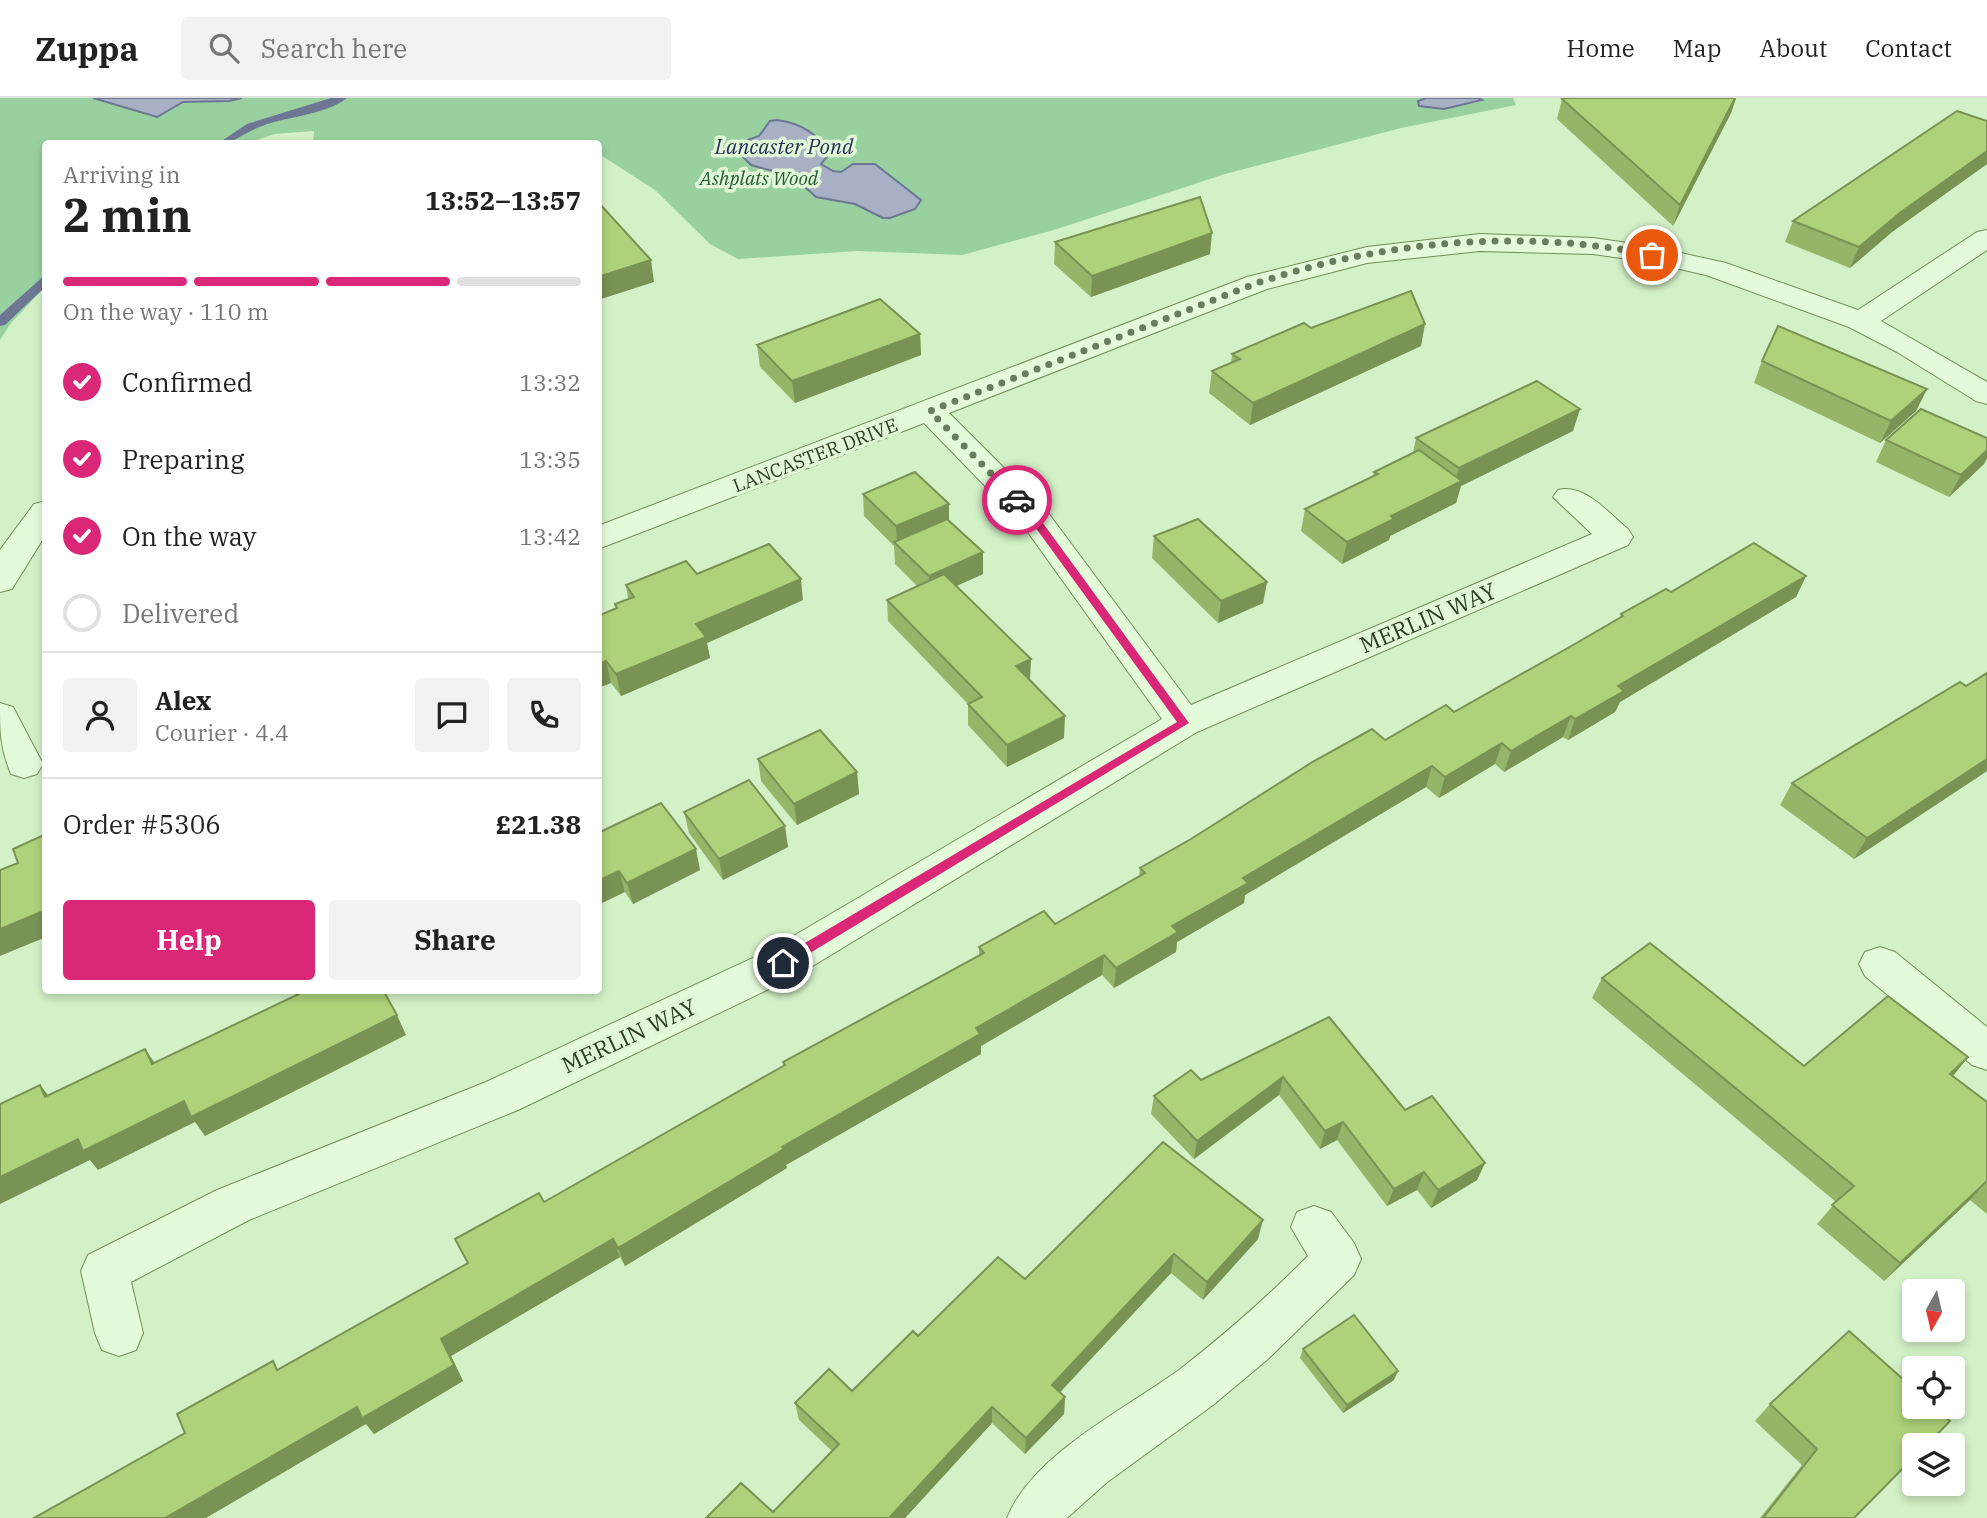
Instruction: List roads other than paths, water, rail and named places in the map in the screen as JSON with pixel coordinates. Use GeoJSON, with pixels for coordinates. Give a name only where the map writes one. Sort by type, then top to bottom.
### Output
{"type":"FeatureCollection","features":[{"type":"Feature","properties":{"kind":"street"},"geometry":{"type":"LineString","coordinates":[[1860,322],[1987,239]]}},
{"type":"Feature","properties":{"kind":"street","name":"LANCASTER DRIVE"},"geometry":{"type":"LineString","coordinates":[[602,536],[1296,270],[1378,251],[1449,243],[1537,240],[1624,249],[1706,266],[1860,322],[1987,395]]}},
{"type":"Feature","properties":{"kind":"street"},"geometry":{"type":"LineString","coordinates":[[930,411],[1034,517],[1184,723]]}},
{"type":"Feature","properties":{"kind":"street","name":"MERLIN WAY"},"geometry":{"type":"LineString","coordinates":[[119,1333],[105,1270],[233,1205],[502,1097],[783,963],[1184,723],[1616,537],[1569,497]]}},
{"type":"Feature","properties":{"kind":"street"},"geometry":{"type":"LineString","coordinates":[[0,581],[21,542],[42,516]]}},
{"type":"Feature","properties":{"kind":"street"},"geometry":{"type":"LineString","coordinates":[[0,716],[23,765]]}},
{"type":"Feature","properties":{"kind":"street"},"geometry":{"type":"LineString","coordinates":[[1880,964],[1987,1052]]}},
{"type":"Feature","properties":{"kind":"street"},"geometry":{"type":"LineString","coordinates":[[1033,1518],[1051,1494],[1196,1387],[1294,1305],[1337,1259],[1314,1227]]}},
{"type":"Feature","properties":{"kind":"water"},"geometry":{"type":"Polygon","coordinates":[[[93,98],[242,98],[229,101],[183,102],[157,117],[93,98]]]}},
{"type":"Feature","properties":{"kind":"water"},"geometry":{"type":"Polygon","coordinates":[[[1426,98],[1482,100],[1444,109],[1419,106],[1418,101],[1426,98]]]}},
{"type":"Feature","properties":{"kind":"water","name":"Lancaster Pond"},"geometry":{"type":"Polygon","coordinates":[[[777,120],[801,127],[820,140],[830,153],[821,164],[833,171],[841,172],[853,164],[875,164],[921,200],[915,209],[883,218],[855,204],[816,197],[794,177],[751,165],[738,152],[739,143],[759,136],[770,121],[777,120]]]}},
{"type":"Feature","properties":{"kind":"waterway"},"geometry":{"type":"LineString","coordinates":[[228,140],[265,120],[341,98]]}},
{"type":"Feature","properties":{"kind":"waterway"},"geometry":{"type":"LineString","coordinates":[[0,322],[42,282]]}},
{"type":"Feature","properties":{"kind":"park label","name":"Ashplats Wood"},"geometry":{"type":"Point","coordinates":[759,178]}}]}
